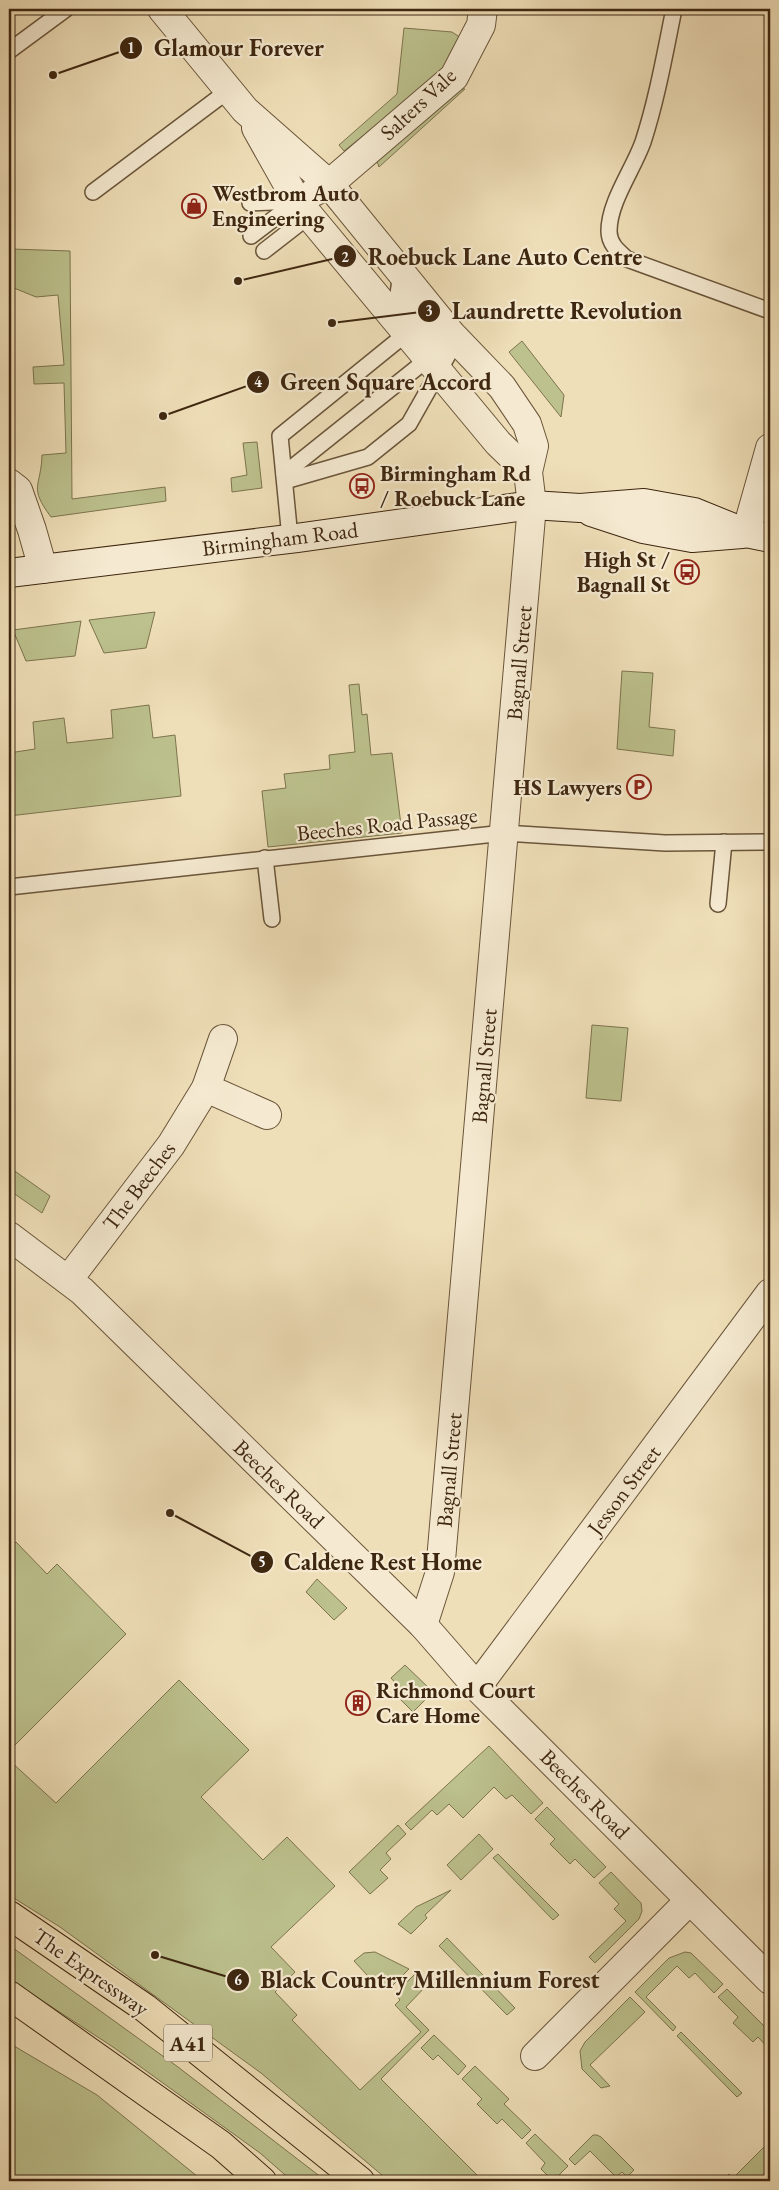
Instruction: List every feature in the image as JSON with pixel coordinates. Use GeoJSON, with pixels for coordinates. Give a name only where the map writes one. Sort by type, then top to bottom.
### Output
{"type":"FeatureCollection","features":[{"type":"Feature","properties":{"kind":"highway","name":"The Expressway"},"geometry":{"type":"LineString","coordinates":[[9,1915],[145,2008],[360,2181]]}},
{"type":"Feature","properties":{"kind":"highway"},"geometry":{"type":"LineString","coordinates":[[9,1995],[221,2145],[262,2181]]}},
{"type":"Feature","properties":{"kind":"street"},"geometry":{"type":"LineString","coordinates":[[162,9],[237,100],[303,208],[408,332],[498,443],[528,472]]}},
{"type":"Feature","properties":{"kind":"street","name":"Salters Vale"},"geometry":{"type":"LineString","coordinates":[[303,208],[454,77],[481,24],[483,9]]}},
{"type":"Feature","properties":{"kind":"street","name":"Bagnall Street"},"geometry":{"type":"LineString","coordinates":[[237,100],[329,184],[452,335],[502,387],[527,424],[534,446],[528,472],[532,505],[440,1572],[423,1625]]}},
{"type":"Feature","properties":{"kind":"street"},"geometry":{"type":"LineString","coordinates":[[329,184],[322,201],[346,231],[340,251]]}},
{"type":"Feature","properties":{"kind":"street"},"geometry":{"type":"LineString","coordinates":[[758,536],[770,448]]}},
{"type":"Feature","properties":{"kind":"street"},"geometry":{"type":"LineString","coordinates":[[9,483],[18,490],[43,569]]}},
{"type":"Feature","properties":{"kind":"street","name":"Birmingham Road"},"geometry":{"type":"LineString","coordinates":[[9,573],[290,538],[532,505],[580,508],[644,503],[694,512],[758,536]]}},
{"type":"Feature","properties":{"kind":"street","name":"The Beeches"},"geometry":{"type":"LineString","coordinates":[[68,1280],[171,1145],[206,1088],[222,1039]]}},
{"type":"Feature","properties":{"kind":"street"},"geometry":{"type":"LineString","coordinates":[[206,1088],[267,1115]]}},
{"type":"Feature","properties":{"kind":"street","name":"Beeches Road"},"geometry":{"type":"LineString","coordinates":[[9,1236],[82,1291],[423,1625],[477,1687],[770,1980]]}},
{"type":"Feature","properties":{"kind":"street","name":"Jesson Street"},"geometry":{"type":"LineString","coordinates":[[477,1687],[770,1293]]}},
{"type":"Feature","properties":{"kind":"street"},"geometry":{"type":"LineString","coordinates":[[536,2056],[690,1900]]}},
{"type":"Feature","properties":{"kind":"lane"},"geometry":{"type":"LineString","coordinates":[[9,51],[66,9]]}},
{"type":"Feature","properties":{"kind":"lane"},"geometry":{"type":"LineString","coordinates":[[674,9],[658,86],[642,143],[612,212],[608,232],[613,246],[626,259],[770,311]]}},
{"type":"Feature","properties":{"kind":"lane"},"geometry":{"type":"LineString","coordinates":[[93,192],[237,100]]}},
{"type":"Feature","properties":{"kind":"lane"},"geometry":{"type":"LineString","coordinates":[[250,203],[303,208]]}},
{"type":"Feature","properties":{"kind":"lane"},"geometry":{"type":"LineString","coordinates":[[251,236],[303,208]]}},
{"type":"Feature","properties":{"kind":"lane"},"geometry":{"type":"LineString","coordinates":[[264,251],[303,208]]}},
{"type":"Feature","properties":{"kind":"lane"},"geometry":{"type":"LineString","coordinates":[[284,477],[449,353],[398,294],[401,273]]}},
{"type":"Feature","properties":{"kind":"lane"},"geometry":{"type":"LineString","coordinates":[[290,538],[280,436],[408,332]]}},
{"type":"Feature","properties":{"kind":"lane"},"geometry":{"type":"LineString","coordinates":[[284,477],[368,457],[408,424],[434,364]]}},
{"type":"Feature","properties":{"kind":"lane","name":"Beeches Road Passage"},"geometry":{"type":"LineString","coordinates":[[9,887],[504,833],[665,843],[770,842]]}},
{"type":"Feature","properties":{"kind":"lane"},"geometry":{"type":"LineString","coordinates":[[718,904],[724,842]]}},
{"type":"Feature","properties":{"kind":"lane"},"geometry":{"type":"LineString","coordinates":[[265,858],[272,919]]}},
{"type":"Feature","properties":{"kind":"green space"},"geometry":{"type":"Polygon","coordinates":[[[404,28],[452,32],[464,40],[451,62],[419,91],[344,151],[339,145],[397,94],[404,28]]]}},
{"type":"Feature","properties":{"kind":"green space"},"geometry":{"type":"Polygon","coordinates":[[[453,88],[465,89],[379,167],[375,156],[453,88]]]}},
{"type":"Feature","properties":{"kind":"green space"},"geometry":{"type":"Polygon","coordinates":[[[9,230],[11,249],[70,251],[72,499],[165,487],[166,501],[51,517],[44,507],[37,487],[42,455],[66,453],[64,383],[34,384],[33,367],[64,365],[58,295],[36,297],[9,286],[9,230]]]}},
{"type":"Feature","properties":{"kind":"green space"},"geometry":{"type":"Polygon","coordinates":[[[522,341],[564,395],[561,417],[509,352],[522,341]]]}},
{"type":"Feature","properties":{"kind":"green space"},"geometry":{"type":"Polygon","coordinates":[[[257,442],[262,488],[232,492],[231,478],[247,475],[243,443],[257,442]]]}},
{"type":"Feature","properties":{"kind":"green space"},"geometry":{"type":"Polygon","coordinates":[[[155,612],[146,648],[104,653],[89,620],[155,612]]]}},
{"type":"Feature","properties":{"kind":"green space"},"geometry":{"type":"Polygon","coordinates":[[[81,621],[75,656],[26,661],[13,630],[81,621]]]}},
{"type":"Feature","properties":{"kind":"green space"},"geometry":{"type":"Polygon","coordinates":[[[622,671],[653,673],[649,727],[675,730],[673,756],[617,749],[622,671]]]}},
{"type":"Feature","properties":{"kind":"green space"},"geometry":{"type":"Polygon","coordinates":[[[359,684],[362,715],[367,714],[371,755],[392,753],[402,833],[268,847],[262,791],[286,788],[284,774],[330,769],[329,755],[355,752],[349,685],[359,684]]]}},
{"type":"Feature","properties":{"kind":"green space"},"geometry":{"type":"Polygon","coordinates":[[[149,705],[153,738],[175,735],[181,796],[9,816],[9,753],[35,749],[33,722],[64,718],[67,743],[113,738],[111,710],[149,705]]]}},
{"type":"Feature","properties":{"kind":"green space"},"geometry":{"type":"Polygon","coordinates":[[[592,1025],[628,1028],[621,1101],[586,1098],[592,1025]]]}},
{"type":"Feature","properties":{"kind":"green space"},"geometry":{"type":"Polygon","coordinates":[[[9,1167],[50,1196],[42,1213],[9,1190],[9,1167]]]}},
{"type":"Feature","properties":{"kind":"green space"},"geometry":{"type":"Polygon","coordinates":[[[16,1542],[47,1574],[57,1564],[126,1634],[9,1751],[9,1549],[16,1542]]]}},
{"type":"Feature","properties":{"kind":"green space"},"geometry":{"type":"Polygon","coordinates":[[[317,1579],[347,1608],[334,1620],[306,1592],[317,1579]]]}},
{"type":"Feature","properties":{"kind":"green space"},"geometry":{"type":"Polygon","coordinates":[[[405,1665],[433,1692],[413,1712],[392,1691],[398,1686],[391,1678],[405,1665]]]}},
{"type":"Feature","properties":{"kind":"green space"},"geometry":{"type":"Polygon","coordinates":[[[179,1680],[249,1750],[201,1797],[263,1860],[287,1837],[335,1886],[271,1947],[295,1972],[275,1992],[297,2015],[292,2020],[360,2090],[421,2032],[395,2005],[400,2000],[395,1994],[416,1973],[428,1984],[406,2007],[429,2030],[381,2079],[483,2181],[389,2181],[261,2073],[60,1927],[9,1895],[9,1760],[56,1803],[179,1680]]]}},
{"type":"Feature","properties":{"kind":"green space"},"geometry":{"type":"Polygon","coordinates":[[[489,1746],[543,1803],[531,1814],[512,1795],[506,1799],[494,1787],[463,1818],[449,1804],[437,1815],[432,1810],[411,1830],[405,1824],[489,1746]]]}},
{"type":"Feature","properties":{"kind":"green space"},"geometry":{"type":"Polygon","coordinates":[[[547,1807],[606,1867],[594,1878],[575,1859],[570,1864],[550,1844],[555,1839],[535,1819],[547,1807]]]}},
{"type":"Feature","properties":{"kind":"green space"},"geometry":{"type":"Polygon","coordinates":[[[398,1825],[406,1834],[386,1853],[391,1859],[380,1870],[388,1878],[370,1894],[349,1872],[398,1825]]]}},
{"type":"Feature","properties":{"kind":"green space"},"geometry":{"type":"Polygon","coordinates":[[[479,1834],[493,1849],[461,1880],[447,1865],[479,1834]]]}},
{"type":"Feature","properties":{"kind":"green space"},"geometry":{"type":"Polygon","coordinates":[[[498,1854],[559,1915],[553,1920],[493,1858],[498,1854]]]}},
{"type":"Feature","properties":{"kind":"green space"},"geometry":{"type":"Polygon","coordinates":[[[611,1872],[641,1903],[642,1911],[639,1919],[595,1963],[589,1957],[626,1921],[614,1909],[619,1904],[599,1883],[611,1872]]]}},
{"type":"Feature","properties":{"kind":"green space"},"geometry":{"type":"Polygon","coordinates":[[[451,1890],[425,1915],[427,1918],[411,1934],[398,1924],[416,1907],[451,1890]]]}},
{"type":"Feature","properties":{"kind":"green space"},"geometry":{"type":"Polygon","coordinates":[[[447,1938],[515,2008],[507,2015],[439,1946],[447,1938]]]}},
{"type":"Feature","properties":{"kind":"green space"},"geometry":{"type":"Polygon","coordinates":[[[9,1945],[178,2067],[326,2181],[292,2181],[260,2153],[113,2047],[9,1979],[9,1945]]]}},
{"type":"Feature","properties":{"kind":"green space"},"geometry":{"type":"Polygon","coordinates":[[[375,1952],[409,1969],[390,1988],[385,1984],[380,1989],[354,1961],[364,1953],[375,1952]]]}},
{"type":"Feature","properties":{"kind":"green space"},"geometry":{"type":"Polygon","coordinates":[[[685,1952],[691,1953],[723,1984],[714,1993],[695,1973],[689,1978],[677,1966],[646,1997],[676,2027],[673,2031],[635,1992],[669,1958],[685,1952]]]}},
{"type":"Feature","properties":{"kind":"green space"},"geometry":{"type":"Polygon","coordinates":[[[727,1989],[770,2032],[770,2050],[758,2037],[753,2042],[733,2023],[738,2017],[718,1997],[727,1989]]]}},
{"type":"Feature","properties":{"kind":"green space"},"geometry":{"type":"Polygon","coordinates":[[[630,1997],[645,2012],[590,2065],[610,2086],[601,2088],[582,2069],[580,2051],[585,2042],[630,1997]]]}},
{"type":"Feature","properties":{"kind":"green space"},"geometry":{"type":"Polygon","coordinates":[[[681,2032],[742,2093],[737,2097],[677,2036],[681,2032]]]}},
{"type":"Feature","properties":{"kind":"green space"},"geometry":{"type":"Polygon","coordinates":[[[434,2035],[466,2066],[458,2075],[438,2055],[433,2060],[421,2048],[434,2035]]]}},
{"type":"Feature","properties":{"kind":"green space"},"geometry":{"type":"Polygon","coordinates":[[[9,2043],[97,2095],[203,2181],[9,2181],[9,2043]]]}},
{"type":"Feature","properties":{"kind":"green space"},"geometry":{"type":"Polygon","coordinates":[[[475,2066],[509,2099],[504,2104],[531,2130],[522,2139],[502,2119],[497,2124],[477,2104],[482,2099],[462,2079],[475,2066]]]}},
{"type":"Feature","properties":{"kind":"green space"},"geometry":{"type":"Polygon","coordinates":[[[535,2134],[568,2166],[553,2181],[541,2169],[545,2163],[526,2143],[535,2134]]]}},
{"type":"Feature","properties":{"kind":"green space"},"geometry":{"type":"Polygon","coordinates":[[[593,2135],[601,2137],[634,2170],[627,2177],[622,2172],[616,2177],[590,2151],[575,2165],[569,2159],[593,2135]]]}},
{"type":"Feature","properties":{"kind":"green space"},"geometry":{"type":"Polygon","coordinates":[[[770,2141],[770,2160],[768,2163],[770,2166],[770,2181],[721,2181],[729,2174],[733,2178],[770,2141]]]}},
{"type":"Feature","properties":{"kind":"place","name":"Glamour Forever"},"geometry":{"type":"Point","coordinates":[53,75]}},
{"type":"Feature","properties":{"kind":"place","name":"Westbrom Auto Engineering"},"geometry":{"type":"Point","coordinates":[194,206]}},
{"type":"Feature","properties":{"kind":"place","name":"Roebuck Lane Auto Centre"},"geometry":{"type":"Point","coordinates":[238,281]}},
{"type":"Feature","properties":{"kind":"place","name":"Laundrette Revolution"},"geometry":{"type":"Point","coordinates":[332,323]}},
{"type":"Feature","properties":{"kind":"place","name":"Green Square Accord"},"geometry":{"type":"Point","coordinates":[163,416]}},
{"type":"Feature","properties":{"kind":"place","name":"Birmingham Rd / Roebuck Lane"},"geometry":{"type":"Point","coordinates":[362,486]}},
{"type":"Feature","properties":{"kind":"place","name":"High St / Bagnall St"},"geometry":{"type":"Point","coordinates":[687,572]}},
{"type":"Feature","properties":{"kind":"place","name":"HS Lawyers"},"geometry":{"type":"Point","coordinates":[639,787]}},
{"type":"Feature","properties":{"kind":"place","name":"Caldene Rest Home"},"geometry":{"type":"Point","coordinates":[170,1513]}},
{"type":"Feature","properties":{"kind":"place","name":"Richmond Court Care Home"},"geometry":{"type":"Point","coordinates":[358,1703]}},
{"type":"Feature","properties":{"kind":"place","name":"Black Country Millennium Forest"},"geometry":{"type":"Point","coordinates":[155,1955]}}]}
